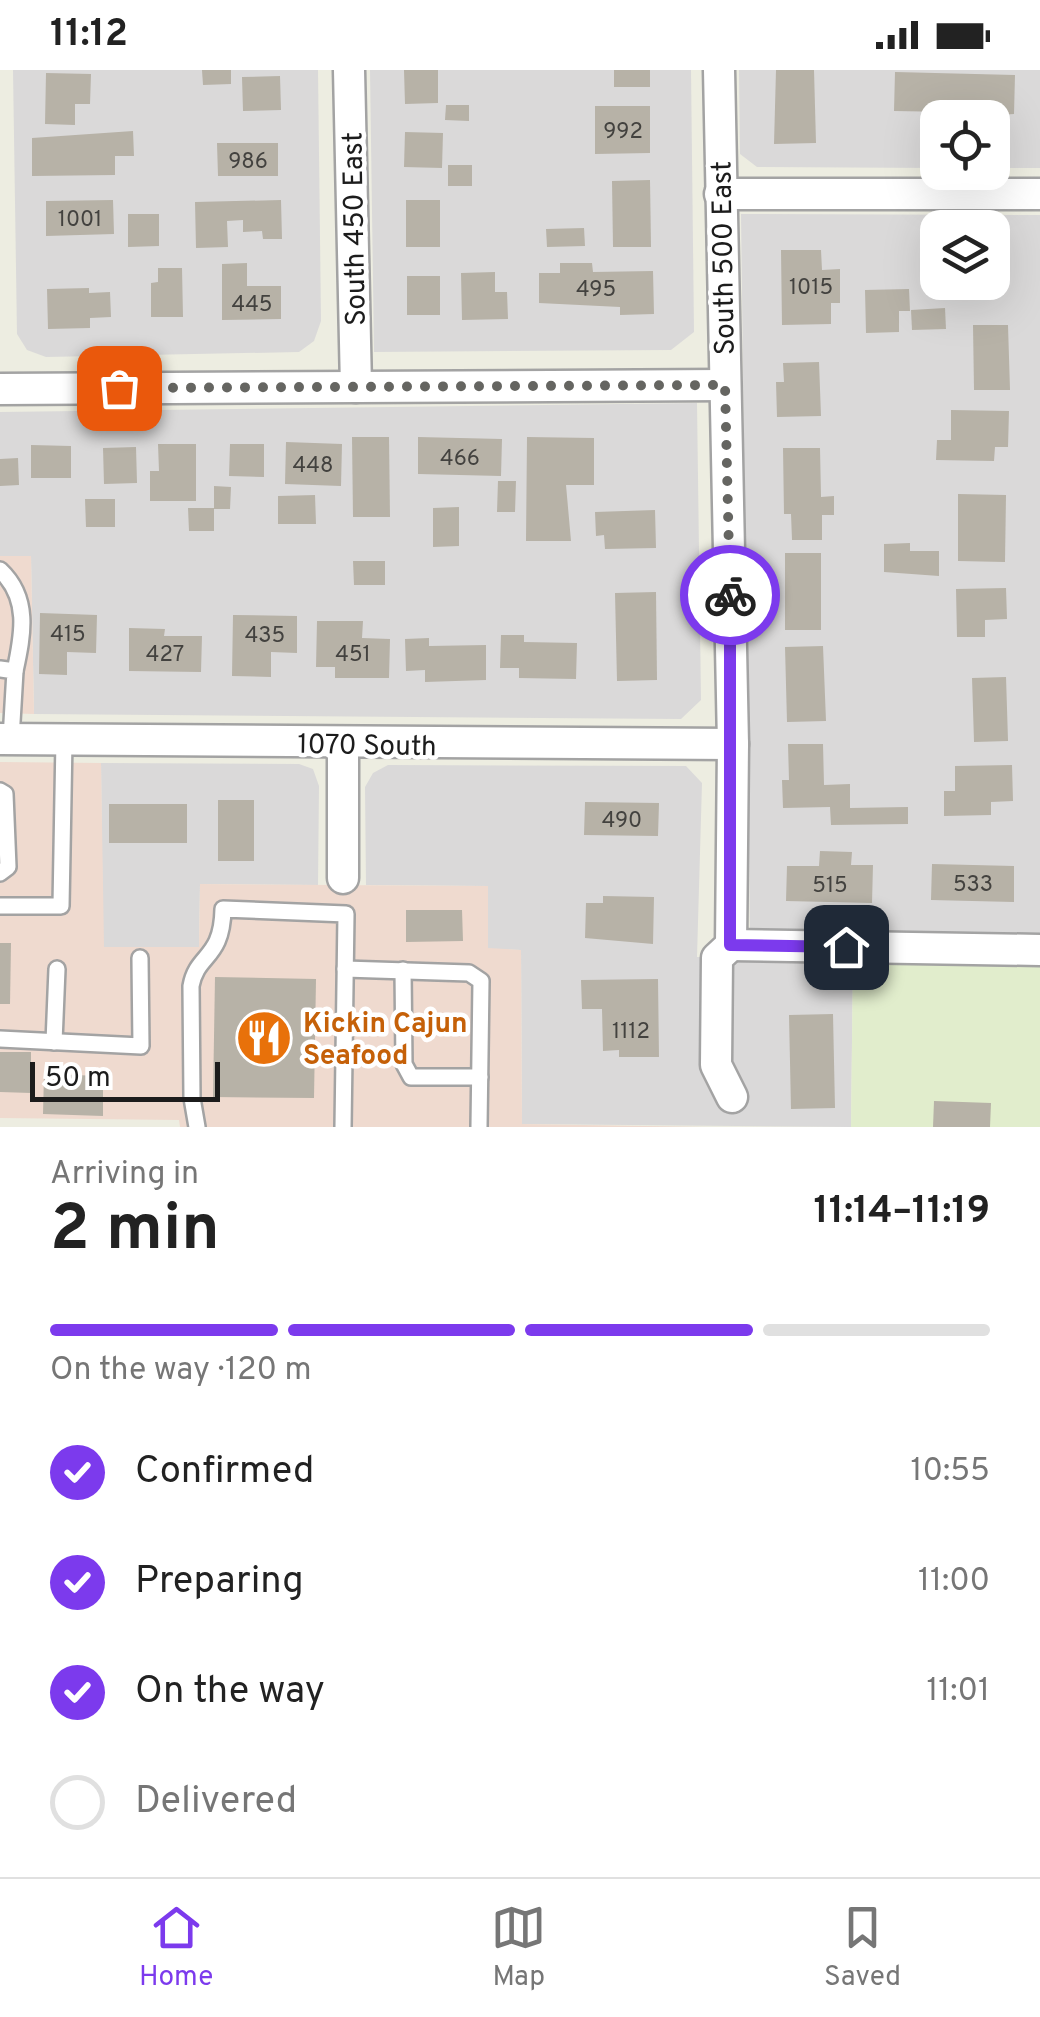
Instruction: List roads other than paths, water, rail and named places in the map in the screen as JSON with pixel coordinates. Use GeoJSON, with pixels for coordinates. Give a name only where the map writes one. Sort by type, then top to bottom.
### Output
{"type":"FeatureCollection","features":[{"type":"Feature","properties":{"kind":"street","name":"South 450 East"},"geometry":{"type":"LineString","coordinates":[[349,70],[356,388]]}},
{"type":"Feature","properties":{"kind":"street","name":"South 500 East"},"geometry":{"type":"LineString","coordinates":[[719,70],[734,744],[730,945],[717,958],[716,1066],[732,1097]]}},
{"type":"Feature","properties":{"kind":"street"},"geometry":{"type":"LineString","coordinates":[[720,194],[1040,194]]}},
{"type":"Feature","properties":{"kind":"street"},"geometry":{"type":"LineString","coordinates":[[0,389],[725,385]]}},
{"type":"Feature","properties":{"kind":"street","name":"1070 South"},"geometry":{"type":"LineString","coordinates":[[6,739],[734,744]]}},
{"type":"Feature","properties":{"kind":"street"},"geometry":{"type":"LineString","coordinates":[[342,878],[343,743]]}},
{"type":"Feature","properties":{"kind":"street"},"geometry":{"type":"LineString","coordinates":[[730,945],[1040,950]]}},
{"type":"Feature","properties":{"kind":"lane"},"geometry":{"type":"LineString","coordinates":[[0,570],[12,582],[22,613],[8,670],[6,739]]}},
{"type":"Feature","properties":{"kind":"lane"},"geometry":{"type":"LineString","coordinates":[[0,906],[61,906],[64,740]]}},
{"type":"Feature","properties":{"kind":"lane"},"geometry":{"type":"LineString","coordinates":[[0,792],[5,794],[8,867],[0,873]]}},
{"type":"Feature","properties":{"kind":"lane"},"geometry":{"type":"LineString","coordinates":[[197,1127],[191,986],[222,938],[222,909],[346,914],[344,1127]]}},
{"type":"Feature","properties":{"kind":"lane"},"geometry":{"type":"LineString","coordinates":[[0,1039],[142,1046],[140,958]]}},
{"type":"Feature","properties":{"kind":"lane"},"geometry":{"type":"LineString","coordinates":[[54,1042],[57,969]]}},
{"type":"Feature","properties":{"kind":"lane"},"geometry":{"type":"LineString","coordinates":[[345,969],[468,972],[481,981],[479,1127]]}},
{"type":"Feature","properties":{"kind":"lane"},"geometry":{"type":"LineString","coordinates":[[403,970],[404,1064],[412,1077],[480,1077]]}},
{"type":"Feature","properties":{"kind":"place","name":"Kickin Cajun Seafood"},"geometry":{"type":"Point","coordinates":[264,1038]}}]}
